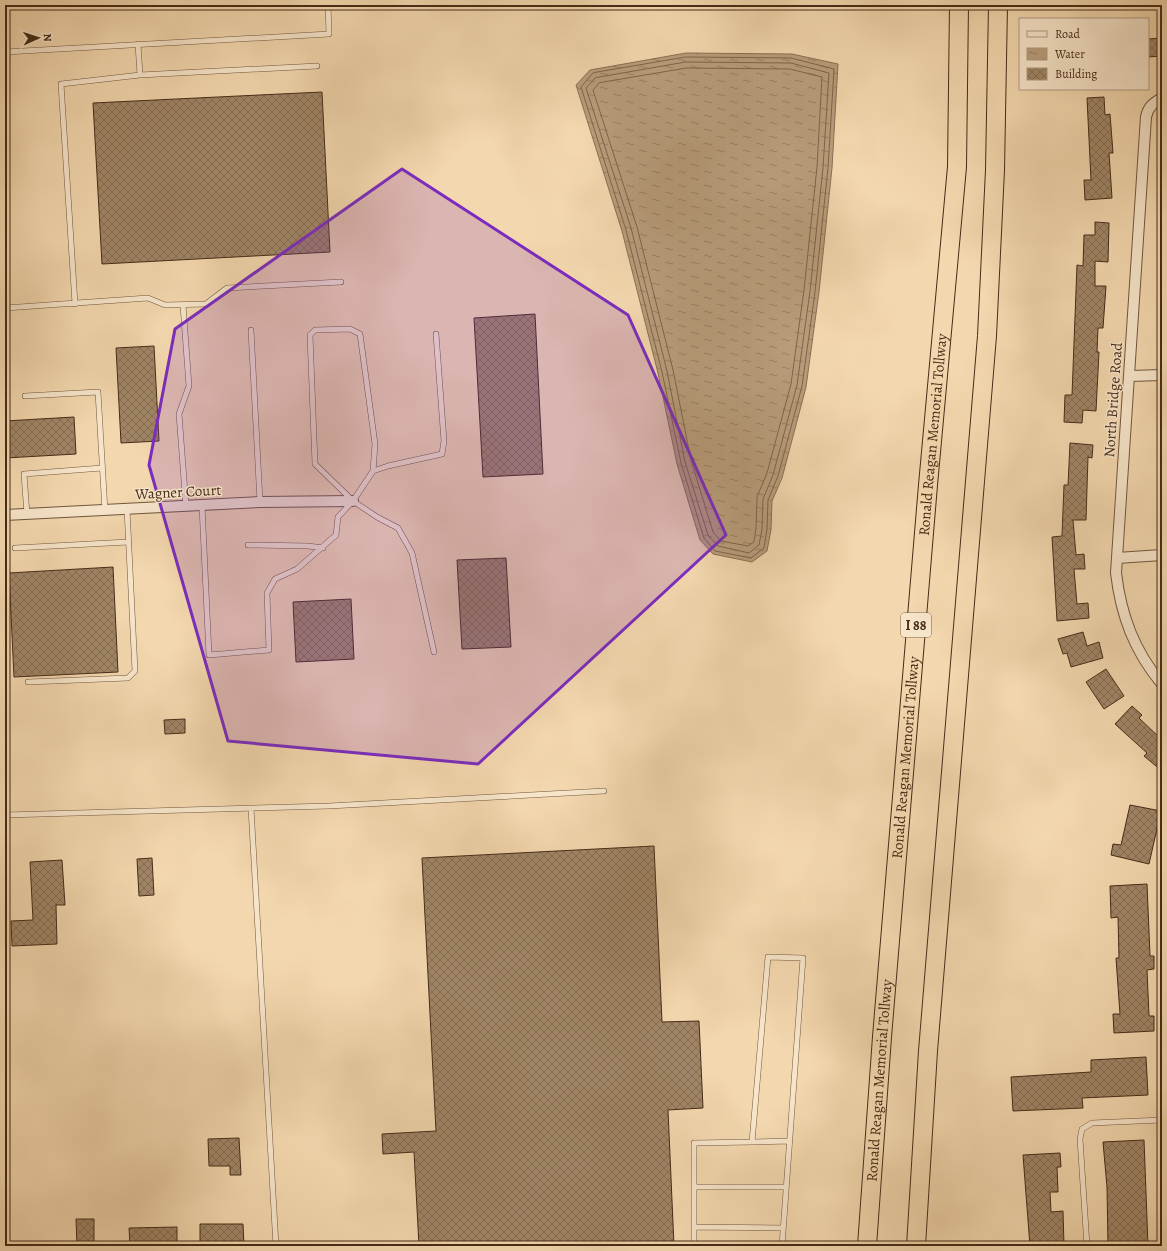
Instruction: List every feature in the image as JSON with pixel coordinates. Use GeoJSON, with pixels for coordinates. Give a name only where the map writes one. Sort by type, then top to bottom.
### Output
{"type":"FeatureCollection","features":[{"type":"Feature","properties":{"kind":"highway","name":"Ronald Reagan Memorial Tollway"},"geometry":{"type":"LineString","coordinates":[[867,1246],[882,1029],[926,500],[958,167],[959,5]]}},
{"type":"Feature","properties":{"kind":"highway"},"geometry":{"type":"LineString","coordinates":[[916,1246],[928,1051],[987,336],[995,170],[998,5]]}},
{"type":"Feature","properties":{"kind":"street","name":"North Bridge Road"},"geometry":{"type":"LineString","coordinates":[[1162,98],[1149,107],[1146,117],[1116,573],[1120,600],[1129,629],[1150,670],[1162,684]]}},
{"type":"Feature","properties":{"kind":"street"},"geometry":{"type":"LineString","coordinates":[[1130,376],[1162,376]]}},
{"type":"Feature","properties":{"kind":"street","name":"Wagner Court"},"geometry":{"type":"LineString","coordinates":[[5,515],[186,507],[260,502],[352,501]]}},
{"type":"Feature","properties":{"kind":"street"},"geometry":{"type":"LineString","coordinates":[[1117,558],[1162,554]]}},
{"type":"Feature","properties":{"kind":"lane"},"geometry":{"type":"LineString","coordinates":[[5,52],[329,34],[328,5]]}},
{"type":"Feature","properties":{"kind":"lane"},"geometry":{"type":"LineString","coordinates":[[138,44],[140,75]]}},
{"type":"Feature","properties":{"kind":"lane"},"geometry":{"type":"LineString","coordinates":[[75,304],[61,84],[140,75],[317,66]]}},
{"type":"Feature","properties":{"kind":"lane"},"geometry":{"type":"LineString","coordinates":[[5,308],[148,298],[165,305],[206,304],[227,288],[342,282]]}},
{"type":"Feature","properties":{"kind":"lane"},"geometry":{"type":"LineString","coordinates":[[183,305],[189,386],[179,414],[186,507]]}},
{"type":"Feature","properties":{"kind":"lane"},"geometry":{"type":"LineString","coordinates":[[374,471],[375,444],[360,334],[350,329],[315,330],[310,335],[315,464],[352,501],[376,517],[398,528],[412,553],[434,652]]}},
{"type":"Feature","properties":{"kind":"lane"},"geometry":{"type":"LineString","coordinates":[[251,330],[260,502]]}},
{"type":"Feature","properties":{"kind":"lane"},"geometry":{"type":"LineString","coordinates":[[202,506],[209,655],[268,650],[267,593],[275,579],[297,569],[323,548],[336,535],[338,517],[374,471],[388,466],[442,454],[444,441],[436,334]]}},
{"type":"Feature","properties":{"kind":"lane"},"geometry":{"type":"LineString","coordinates":[[25,396],[98,392],[105,511]]}},
{"type":"Feature","properties":{"kind":"lane"},"geometry":{"type":"LineString","coordinates":[[27,514],[24,474],[102,468]]}},
{"type":"Feature","properties":{"kind":"lane"},"geometry":{"type":"LineString","coordinates":[[28,682],[128,678],[134,671],[127,509]]}},
{"type":"Feature","properties":{"kind":"lane"},"geometry":{"type":"LineString","coordinates":[[15,548],[128,542]]}},
{"type":"Feature","properties":{"kind":"lane"},"geometry":{"type":"LineString","coordinates":[[248,545],[308,546],[323,548]]}},
{"type":"Feature","properties":{"kind":"lane"},"geometry":{"type":"LineString","coordinates":[[5,815],[329,806],[604,791]]}},
{"type":"Feature","properties":{"kind":"lane"},"geometry":{"type":"LineString","coordinates":[[251,808],[276,1246]]}},
{"type":"Feature","properties":{"kind":"lane"},"geometry":{"type":"LineString","coordinates":[[752,1142],[768,957],[803,958],[782,1246]]}},
{"type":"Feature","properties":{"kind":"lane"},"geometry":{"type":"LineString","coordinates":[[1088,1246],[1080,1139],[1082,1129],[1092,1123],[1162,1120]]}},
{"type":"Feature","properties":{"kind":"lane"},"geometry":{"type":"LineString","coordinates":[[694,1246],[694,1143],[789,1141]]}},
{"type":"Feature","properties":{"kind":"lane"},"geometry":{"type":"LineString","coordinates":[[695,1187],[786,1187]]}},
{"type":"Feature","properties":{"kind":"lane"},"geometry":{"type":"LineString","coordinates":[[695,1227],[783,1228]]}},
{"type":"Feature","properties":{"kind":"highlighted area"},"geometry":{"type":"Polygon","coordinates":[[[402,169],[628,315],[726,535],[478,764],[228,741],[149,465],[175,329],[402,169]]]}},
{"type":"Feature","properties":{"kind":"water"},"geometry":{"type":"Polygon","coordinates":[[[686,53],[792,54],[838,64],[832,168],[819,292],[806,387],[782,478],[772,501],[771,530],[767,551],[752,562],[713,554],[700,540],[677,464],[658,373],[622,231],[576,85],[590,70],[686,53]]]}},
{"type":"Feature","properties":{"kind":"building"},"geometry":{"type":"Polygon","coordinates":[[[1162,38],[1162,56],[1149,57],[1149,39],[1162,38]]]}},
{"type":"Feature","properties":{"kind":"building"},"geometry":{"type":"Polygon","coordinates":[[[322,92],[330,252],[102,264],[93,103],[322,92]]]}},
{"type":"Feature","properties":{"kind":"building"},"geometry":{"type":"Polygon","coordinates":[[[1104,97],[1105,115],[1110,114],[1113,153],[1109,153],[1112,198],[1085,200],[1084,180],[1091,180],[1087,98],[1104,97]]]}},
{"type":"Feature","properties":{"kind":"building"},"geometry":{"type":"Polygon","coordinates":[[[1095,222],[1109,223],[1108,262],[1095,261],[1095,286],[1106,286],[1103,328],[1098,328],[1097,352],[1099,352],[1096,411],[1083,410],[1082,423],[1064,422],[1065,395],[1072,395],[1077,265],[1083,266],[1084,235],[1095,235],[1095,222]]]}},
{"type":"Feature","properties":{"kind":"building"},"geometry":{"type":"Polygon","coordinates":[[[535,314],[543,474],[483,477],[474,318],[535,314]]]}},
{"type":"Feature","properties":{"kind":"building"},"geometry":{"type":"Polygon","coordinates":[[[154,346],[159,441],[121,443],[116,348],[154,346]]]}},
{"type":"Feature","properties":{"kind":"building"},"geometry":{"type":"Polygon","coordinates":[[[74,417],[76,454],[5,458],[5,421],[74,417]]]}},
{"type":"Feature","properties":{"kind":"building"},"geometry":{"type":"Polygon","coordinates":[[[1070,443],[1093,445],[1092,458],[1088,457],[1086,520],[1073,520],[1076,555],[1084,554],[1085,569],[1074,569],[1077,604],[1088,603],[1089,618],[1057,621],[1052,537],[1062,536],[1064,485],[1068,485],[1070,443]]]}},
{"type":"Feature","properties":{"kind":"building"},"geometry":{"type":"Polygon","coordinates":[[[506,558],[511,647],[462,649],[457,560],[506,558]]]}},
{"type":"Feature","properties":{"kind":"building"},"geometry":{"type":"Polygon","coordinates":[[[113,567],[118,672],[14,677],[9,573],[113,567]]]}},
{"type":"Feature","properties":{"kind":"building"},"geometry":{"type":"Polygon","coordinates":[[[351,599],[354,659],[296,662],[293,602],[351,599]]]}},
{"type":"Feature","properties":{"kind":"building"},"geometry":{"type":"Polygon","coordinates":[[[1083,632],[1087,646],[1099,642],[1103,658],[1071,667],[1067,653],[1063,654],[1058,639],[1083,632]]]}},
{"type":"Feature","properties":{"kind":"building"},"geometry":{"type":"Polygon","coordinates":[[[1106,669],[1124,696],[1104,709],[1086,682],[1106,669]]]}},
{"type":"Feature","properties":{"kind":"building"},"geometry":{"type":"Polygon","coordinates":[[[1132,706],[1142,715],[1139,718],[1162,740],[1162,771],[1144,756],[1147,753],[1115,724],[1132,706]]]}},
{"type":"Feature","properties":{"kind":"building"},"geometry":{"type":"Polygon","coordinates":[[[185,719],[185,733],[165,734],[164,720],[185,719]]]}},
{"type":"Feature","properties":{"kind":"building"},"geometry":{"type":"Polygon","coordinates":[[[1130,805],[1161,811],[1149,864],[1111,855],[1113,844],[1121,845],[1130,805]]]}},
{"type":"Feature","properties":{"kind":"building"},"geometry":{"type":"Polygon","coordinates":[[[654,846],[662,1022],[699,1021],[703,1108],[668,1110],[674,1246],[419,1246],[414,1152],[383,1154],[382,1134],[436,1131],[422,858],[654,846]]]}},
{"type":"Feature","properties":{"kind":"building"},"geometry":{"type":"Polygon","coordinates":[[[152,858],[154,895],[139,896],[137,859],[152,858]]]}},
{"type":"Feature","properties":{"kind":"building"},"geometry":{"type":"Polygon","coordinates":[[[62,860],[65,905],[56,905],[57,944],[12,946],[11,921],[33,920],[30,862],[62,860]]]}},
{"type":"Feature","properties":{"kind":"building"},"geometry":{"type":"Polygon","coordinates":[[[1147,884],[1150,956],[1154,956],[1154,969],[1147,970],[1149,1016],[1154,1016],[1154,1031],[1114,1033],[1113,1014],[1120,1014],[1116,958],[1119,958],[1118,917],[1111,918],[1110,886],[1147,884]]]}},
{"type":"Feature","properties":{"kind":"building"},"geometry":{"type":"Polygon","coordinates":[[[1146,1057],[1148,1095],[1082,1098],[1083,1108],[1013,1111],[1011,1077],[1091,1072],[1091,1060],[1146,1057]]]}},
{"type":"Feature","properties":{"kind":"building"},"geometry":{"type":"Polygon","coordinates":[[[239,1138],[241,1175],[230,1175],[230,1166],[209,1166],[208,1139],[239,1138]]]}},
{"type":"Feature","properties":{"kind":"building"},"geometry":{"type":"Polygon","coordinates":[[[1144,1140],[1148,1246],[1108,1246],[1107,1187],[1103,1142],[1144,1140]]]}},
{"type":"Feature","properties":{"kind":"building"},"geometry":{"type":"Polygon","coordinates":[[[1060,1153],[1061,1167],[1057,1167],[1058,1192],[1050,1192],[1051,1212],[1063,1211],[1064,1246],[1030,1246],[1023,1155],[1060,1153]]]}},
{"type":"Feature","properties":{"kind":"building"},"geometry":{"type":"Polygon","coordinates":[[[76,1219],[94,1219],[94,1246],[77,1246],[76,1219]]]}},
{"type":"Feature","properties":{"kind":"building"},"geometry":{"type":"Polygon","coordinates":[[[200,1224],[243,1224],[244,1246],[200,1246],[200,1224]]]}},
{"type":"Feature","properties":{"kind":"building"},"geometry":{"type":"Polygon","coordinates":[[[177,1227],[177,1246],[130,1246],[129,1228],[177,1227]]]}}]}
